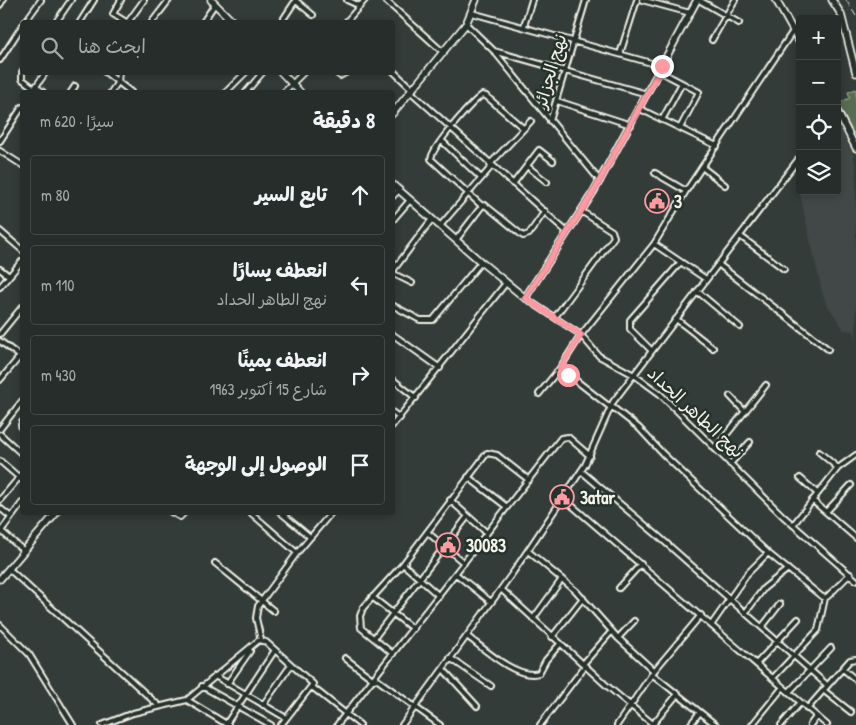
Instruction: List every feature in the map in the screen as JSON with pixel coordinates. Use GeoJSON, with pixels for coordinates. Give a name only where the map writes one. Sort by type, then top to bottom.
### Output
{"type":"FeatureCollection","features":[{"type":"Feature","properties":{"kind":"street"},"geometry":{"type":"LineString","coordinates":[[0,4],[3,0]]}},
{"type":"Feature","properties":{"kind":"street"},"geometry":{"type":"LineString","coordinates":[[26,20],[41,0]]}},
{"type":"Feature","properties":{"kind":"street"},"geometry":{"type":"LineString","coordinates":[[57,20],[71,0]]}},
{"type":"Feature","properties":{"kind":"street"},"geometry":{"type":"LineString","coordinates":[[81,20],[94,0]]}},
{"type":"Feature","properties":{"kind":"street"},"geometry":{"type":"LineString","coordinates":[[121,0],[113,14],[124,20]]}},
{"type":"Feature","properties":{"kind":"street"},"geometry":{"type":"LineString","coordinates":[[129,20],[144,0]]}},
{"type":"Feature","properties":{"kind":"street"},"geometry":{"type":"LineString","coordinates":[[154,20],[169,0]]}},
{"type":"Feature","properties":{"kind":"street"},"geometry":{"type":"LineString","coordinates":[[284,18],[295,0],[313,15]]}},
{"type":"Feature","properties":{"kind":"street"},"geometry":{"type":"LineString","coordinates":[[348,0],[360,6]]}},
{"type":"Feature","properties":{"kind":"street"},"geometry":{"type":"LineString","coordinates":[[348,20],[365,0]]}},
{"type":"Feature","properties":{"kind":"street"},"geometry":{"type":"LineString","coordinates":[[385,0],[444,53]]}},
{"type":"Feature","properties":{"kind":"street"},"geometry":{"type":"LineString","coordinates":[[395,111],[466,24],[476,0]]}},
{"type":"Feature","properties":{"kind":"street"},"geometry":{"type":"LineString","coordinates":[[524,26],[532,0]]}},
{"type":"Feature","properties":{"kind":"street","name":"نهج الجزائر"},"geometry":{"type":"LineString","coordinates":[[550,120],[557,102],[573,40],[586,0]]}},
{"type":"Feature","properties":{"kind":"street"},"geometry":{"type":"LineString","coordinates":[[620,54],[637,0]]}},
{"type":"Feature","properties":{"kind":"street"},"geometry":{"type":"LineString","coordinates":[[642,0],[690,14]]}},
{"type":"Feature","properties":{"kind":"street"},"geometry":{"type":"LineString","coordinates":[[525,298],[600,181],[698,0],[739,23]]}},
{"type":"Feature","properties":{"kind":"street"},"geometry":{"type":"LineString","coordinates":[[712,40],[735,0]]}},
{"type":"Feature","properties":{"kind":"street"},"geometry":{"type":"LineString","coordinates":[[776,0],[796,36]]}},
{"type":"Feature","properties":{"kind":"street"},"geometry":{"type":"LineString","coordinates":[[832,0],[838,7],[844,21],[856,73]]}},
{"type":"Feature","properties":{"kind":"street"},"geometry":{"type":"LineString","coordinates":[[205,20],[213,2],[231,20]]}},
{"type":"Feature","properties":{"kind":"street"},"geometry":{"type":"LineString","coordinates":[[472,13],[573,40],[661,68],[682,83],[696,90],[699,94],[680,128]]}},
{"type":"Feature","properties":{"kind":"street"},"geometry":{"type":"LineString","coordinates":[[466,24],[494,51],[600,181]]}},
{"type":"Feature","properties":{"kind":"street"},"geometry":{"type":"LineString","coordinates":[[0,60],[20,29]]}},
{"type":"Feature","properties":{"kind":"street"},"geometry":{"type":"LineString","coordinates":[[540,394],[560,368],[581,335],[654,244],[686,191],[793,31]]}},
{"type":"Feature","properties":{"kind":"street"},"geometry":{"type":"LineString","coordinates":[[494,51],[647,94]]}},
{"type":"Feature","properties":{"kind":"street"},"geometry":{"type":"LineString","coordinates":[[395,73],[450,130],[567,232]]}},
{"type":"Feature","properties":{"kind":"street"},"geometry":{"type":"LineString","coordinates":[[22,75],[22,79],[34,90],[44,75]]}},
{"type":"Feature","properties":{"kind":"street"},"geometry":{"type":"LineString","coordinates":[[109,75],[128,90]]}},
{"type":"Feature","properties":{"kind":"street"},"geometry":{"type":"LineString","coordinates":[[112,90],[118,82],[119,75]]}},
{"type":"Feature","properties":{"kind":"street"},"geometry":{"type":"LineString","coordinates":[[228,90],[243,75]]}},
{"type":"Feature","properties":{"kind":"street"},"geometry":{"type":"LineString","coordinates":[[248,90],[260,75]]}},
{"type":"Feature","properties":{"kind":"street"},"geometry":{"type":"LineString","coordinates":[[284,75],[298,90]]}},
{"type":"Feature","properties":{"kind":"street"},"geometry":{"type":"LineString","coordinates":[[287,90],[301,75]]}},
{"type":"Feature","properties":{"kind":"street"},"geometry":{"type":"LineString","coordinates":[[662,120],[682,83]]}},
{"type":"Feature","properties":{"kind":"street"},"geometry":{"type":"LineString","coordinates":[[72,90],[75,86]]}},
{"type":"Feature","properties":{"kind":"street"},"geometry":{"type":"LineString","coordinates":[[523,128],[484,95],[479,97],[450,130],[432,153],[431,159],[482,206],[484,205],[525,236],[545,211]]}},
{"type":"Feature","properties":{"kind":"street"},"geometry":{"type":"LineString","coordinates":[[557,102],[631,125]]}},
{"type":"Feature","properties":{"kind":"street"},"geometry":{"type":"LineString","coordinates":[[640,109],[690,131],[717,146]]}},
{"type":"Feature","properties":{"kind":"street"},"geometry":{"type":"LineString","coordinates":[[0,141],[20,110]]}},
{"type":"Feature","properties":{"kind":"street"},"geometry":{"type":"LineString","coordinates":[[841,119],[856,148]]}},
{"type":"Feature","properties":{"kind":"street"},"geometry":{"type":"LineString","coordinates":[[440,226],[530,122]]}},
{"type":"Feature","properties":{"kind":"street"},"geometry":{"type":"LineString","coordinates":[[442,142],[481,178]]}},
{"type":"Feature","properties":{"kind":"street"},"geometry":{"type":"LineString","coordinates":[[513,184],[539,150],[553,161]]}},
{"type":"Feature","properties":{"kind":"street"},"geometry":{"type":"LineString","coordinates":[[0,151],[20,163]]}},
{"type":"Feature","properties":{"kind":"street"},"geometry":{"type":"LineString","coordinates":[[402,725],[528,552],[562,497],[581,471],[590,456],[610,406],[796,162]]}},
{"type":"Feature","properties":{"kind":"street"},"geometry":{"type":"LineString","coordinates":[[527,166],[547,182]]}},
{"type":"Feature","properties":{"kind":"street"},"geometry":{"type":"LineString","coordinates":[[702,167],[725,184]]}},
{"type":"Feature","properties":{"kind":"street"},"geometry":{"type":"LineString","coordinates":[[655,173],[686,191]]}},
{"type":"Feature","properties":{"kind":"street","name":"نهج الطاهر الحداد"},"geometry":{"type":"LineString","coordinates":[[395,187],[506,283],[525,298],[581,335],[595,353],[634,375],[660,394],[793,525],[856,580]]}},
{"type":"Feature","properties":{"kind":"street"},"geometry":{"type":"LineString","coordinates":[[395,194],[398,190]]}},
{"type":"Feature","properties":{"kind":"street"},"geometry":{"type":"LineString","coordinates":[[395,218],[410,200]]}},
{"type":"Feature","properties":{"kind":"street"},"geometry":{"type":"LineString","coordinates":[[456,240],[482,206]]}},
{"type":"Feature","properties":{"kind":"street"},"geometry":{"type":"LineString","coordinates":[[555,317],[614,237],[612,231],[581,211]]}},
{"type":"Feature","properties":{"kind":"street"},"geometry":{"type":"LineString","coordinates":[[395,268],[432,219]]}},
{"type":"Feature","properties":{"kind":"street"},"geometry":{"type":"LineString","coordinates":[[0,231],[20,248]]}},
{"type":"Feature","properties":{"kind":"street"},"geometry":{"type":"LineString","coordinates":[[740,236],[784,269]]}},
{"type":"Feature","properties":{"kind":"street"},"geometry":{"type":"LineString","coordinates":[[654,244],[706,279]]}},
{"type":"Feature","properties":{"kind":"street"},"geometry":{"type":"LineString","coordinates":[[0,287],[20,262]]}},
{"type":"Feature","properties":{"kind":"street"},"geometry":{"type":"LineString","coordinates":[[395,307],[420,320],[433,320],[481,262]]}},
{"type":"Feature","properties":{"kind":"street"},"geometry":{"type":"LineString","coordinates":[[652,351],[630,329],[630,320],[680,263]]}},
{"type":"Feature","properties":{"kind":"street"},"geometry":{"type":"LineString","coordinates":[[718,264],[828,350]]}},
{"type":"Feature","properties":{"kind":"street"},"geometry":{"type":"LineString","coordinates":[[0,269],[9,276]]}},
{"type":"Feature","properties":{"kind":"street"},"geometry":{"type":"LineString","coordinates":[[395,274],[412,283]]}},
{"type":"Feature","properties":{"kind":"street"},"geometry":{"type":"LineString","coordinates":[[395,423],[506,283]]}},
{"type":"Feature","properties":{"kind":"street"},"geometry":{"type":"LineString","coordinates":[[697,291],[740,327]]}},
{"type":"Feature","properties":{"kind":"street"},"geometry":{"type":"LineString","coordinates":[[0,334],[20,309]]}},
{"type":"Feature","properties":{"kind":"street"},"geometry":{"type":"LineString","coordinates":[[676,319],[713,348]]}},
{"type":"Feature","properties":{"kind":"street"},"geometry":{"type":"LineString","coordinates":[[395,336],[440,368]]}},
{"type":"Feature","properties":{"kind":"street"},"geometry":{"type":"LineString","coordinates":[[0,341],[20,355]]}},
{"type":"Feature","properties":{"kind":"street"},"geometry":{"type":"LineString","coordinates":[[0,380],[20,358]]}},
{"type":"Feature","properties":{"kind":"street"},"geometry":{"type":"LineString","coordinates":[[560,368],[639,428],[662,454],[768,553],[824,598]]}},
{"type":"Feature","properties":{"kind":"street"},"geometry":{"type":"LineString","coordinates":[[395,381],[416,398]]}},
{"type":"Feature","properties":{"kind":"street"},"geometry":{"type":"LineString","coordinates":[[714,449],[766,385]]}},
{"type":"Feature","properties":{"kind":"street"},"geometry":{"type":"LineString","coordinates":[[730,396],[745,412]]}},
{"type":"Feature","properties":{"kind":"street"},"geometry":{"type":"LineString","coordinates":[[0,429],[20,404]]}},
{"type":"Feature","properties":{"kind":"street"},"geometry":{"type":"LineString","coordinates":[[395,414],[400,418]]}},
{"type":"Feature","properties":{"kind":"street"},"geometry":{"type":"LineString","coordinates":[[0,434],[20,452]]}},
{"type":"Feature","properties":{"kind":"street"},"geometry":{"type":"LineString","coordinates":[[337,725],[563,437],[568,437],[590,456]]}},
{"type":"Feature","properties":{"kind":"street"},"geometry":{"type":"LineString","coordinates":[[730,464],[750,442]]}},
{"type":"Feature","properties":{"kind":"street"},"geometry":{"type":"LineString","coordinates":[[393,654],[360,626],[361,612],[372,597],[403,564],[485,455],[492,452],[528,480]]}},
{"type":"Feature","properties":{"kind":"street"},"geometry":{"type":"LineString","coordinates":[[819,452],[838,468]]}},
{"type":"Feature","properties":{"kind":"street"},"geometry":{"type":"LineString","coordinates":[[793,525],[838,468],[856,455]]}},
{"type":"Feature","properties":{"kind":"street"},"geometry":{"type":"LineString","coordinates":[[0,461],[20,476]]}},
{"type":"Feature","properties":{"kind":"street"},"geometry":{"type":"LineString","coordinates":[[581,471],[828,685]]}},
{"type":"Feature","properties":{"kind":"street"},"geometry":{"type":"LineString","coordinates":[[468,477],[507,506]]}},
{"type":"Feature","properties":{"kind":"street"},"geometry":{"type":"LineString","coordinates":[[800,478],[817,493]]}},
{"type":"Feature","properties":{"kind":"street"},"geometry":{"type":"LineString","coordinates":[[0,500],[20,479]]}},
{"type":"Feature","properties":{"kind":"street"},"geometry":{"type":"LineString","coordinates":[[826,512],[851,485]]}},
{"type":"Feature","properties":{"kind":"street"},"geometry":{"type":"LineString","coordinates":[[562,497],[757,663],[816,718],[827,725]]}},
{"type":"Feature","properties":{"kind":"street"},"geometry":{"type":"LineString","coordinates":[[450,500],[487,533]]}},
{"type":"Feature","properties":{"kind":"street"},"geometry":{"type":"LineString","coordinates":[[812,500],[856,538]]}},
{"type":"Feature","properties":{"kind":"street"},"geometry":{"type":"LineString","coordinates":[[20,506],[0,530],[24,551]]}},
{"type":"Feature","properties":{"kind":"street"},"geometry":{"type":"LineString","coordinates":[[0,508],[11,518]]}},
{"type":"Feature","properties":{"kind":"street"},"geometry":{"type":"LineString","coordinates":[[0,579],[5,570],[54,515]]}},
{"type":"Feature","properties":{"kind":"street"},"geometry":{"type":"LineString","coordinates":[[253,515],[297,553]]}},
{"type":"Feature","properties":{"kind":"street"},"geometry":{"type":"LineString","coordinates":[[284,515],[310,537]]}},
{"type":"Feature","properties":{"kind":"street"},"geometry":{"type":"LineString","coordinates":[[329,515],[297,553],[258,606],[256,614],[261,640],[312,682],[312,687],[360,725]]}},
{"type":"Feature","properties":{"kind":"street"},"geometry":{"type":"LineString","coordinates":[[374,638],[468,516]]}},
{"type":"Feature","properties":{"kind":"street"},"geometry":{"type":"LineString","coordinates":[[427,532],[445,545],[464,563]]}},
{"type":"Feature","properties":{"kind":"street"},"geometry":{"type":"LineString","coordinates":[[528,552],[583,598],[618,638],[676,696],[716,725]]}},
{"type":"Feature","properties":{"kind":"street"},"geometry":{"type":"LineString","coordinates":[[712,624],[747,574],[768,553]]}},
{"type":"Feature","properties":{"kind":"street"},"geometry":{"type":"LineString","coordinates":[[215,563],[274,611]]}},
{"type":"Feature","properties":{"kind":"street"},"geometry":{"type":"LineString","coordinates":[[403,564],[439,596]]}},
{"type":"Feature","properties":{"kind":"street"},"geometry":{"type":"LineString","coordinates":[[619,588],[641,564]]}},
{"type":"Feature","properties":{"kind":"street"},"geometry":{"type":"LineString","coordinates":[[746,612],[764,588],[788,569]]}},
{"type":"Feature","properties":{"kind":"street"},"geometry":{"type":"LineString","coordinates":[[5,570],[159,706]]}},
{"type":"Feature","properties":{"kind":"street"},"geometry":{"type":"LineString","coordinates":[[456,574],[491,602]]}},
{"type":"Feature","properties":{"kind":"street"},"geometry":{"type":"LineString","coordinates":[[773,678],[819,629],[824,598],[850,574]]}},
{"type":"Feature","properties":{"kind":"street"},"geometry":{"type":"LineString","coordinates":[[533,619],[562,579]]}},
{"type":"Feature","properties":{"kind":"street"},"geometry":{"type":"LineString","coordinates":[[501,589],[552,637],[653,725],[676,696]]}},
{"type":"Feature","properties":{"kind":"street"},"geometry":{"type":"LineString","coordinates":[[372,597],[413,629]]}},
{"type":"Feature","properties":{"kind":"street"},"geometry":{"type":"LineString","coordinates":[[552,637],[583,598]]}},
{"type":"Feature","properties":{"kind":"street"},"geometry":{"type":"LineString","coordinates":[[762,627],[780,604]]}},
{"type":"Feature","properties":{"kind":"street"},"geometry":{"type":"LineString","coordinates":[[617,725],[629,705],[653,673],[701,615]]}},
{"type":"Feature","properties":{"kind":"street"},"geometry":{"type":"LineString","coordinates":[[757,663],[798,619]]}},
{"type":"Feature","properties":{"kind":"street"},"geometry":{"type":"LineString","coordinates":[[618,638],[634,621]]}},
{"type":"Feature","properties":{"kind":"street"},"geometry":{"type":"LineString","coordinates":[[0,625],[29,654],[73,725]]}},
{"type":"Feature","properties":{"kind":"street"},"geometry":{"type":"LineString","coordinates":[[540,725],[584,665],[612,631]]}},
{"type":"Feature","properties":{"kind":"street"},"geometry":{"type":"LineString","coordinates":[[466,636],[508,666],[533,674],[539,673],[546,660],[560,644]]}},
{"type":"Feature","properties":{"kind":"street"},"geometry":{"type":"LineString","coordinates":[[102,725],[159,706],[187,700],[261,640]]}},
{"type":"Feature","properties":{"kind":"street"},"geometry":{"type":"LineString","coordinates":[[227,684],[252,648]]}},
{"type":"Feature","properties":{"kind":"street"},"geometry":{"type":"LineString","coordinates":[[789,692],[831,648]]}},
{"type":"Feature","properties":{"kind":"street"},"geometry":{"type":"LineString","coordinates":[[187,700],[227,724],[244,694],[274,650]]}},
{"type":"Feature","properties":{"kind":"street"},"geometry":{"type":"LineString","coordinates":[[345,658],[440,725]]}},
{"type":"Feature","properties":{"kind":"street"},"geometry":{"type":"LineString","coordinates":[[450,658],[491,686]]}},
{"type":"Feature","properties":{"kind":"street"},"geometry":{"type":"LineString","coordinates":[[807,709],[852,659],[856,659]]}},
{"type":"Feature","properties":{"kind":"street"},"geometry":{"type":"LineString","coordinates":[[263,705],[291,665]]}},
{"type":"Feature","properties":{"kind":"street"},"geometry":{"type":"LineString","coordinates":[[443,669],[477,706]]}},
{"type":"Feature","properties":{"kind":"street"},"geometry":{"type":"LineString","coordinates":[[843,669],[856,680]]}},
{"type":"Feature","properties":{"kind":"street"},"geometry":{"type":"LineString","coordinates":[[215,676],[286,718]]}},
{"type":"Feature","properties":{"kind":"street"},"geometry":{"type":"LineString","coordinates":[[202,686],[271,725]]}},
{"type":"Feature","properties":{"kind":"street"},"geometry":{"type":"LineString","coordinates":[[281,725],[312,687]]}},
{"type":"Feature","properties":{"kind":"street"},"geometry":{"type":"LineString","coordinates":[[752,725],[783,687]]}},
{"type":"Feature","properties":{"kind":"street"},"geometry":{"type":"LineString","coordinates":[[823,690],[851,712]]}},
{"type":"Feature","properties":{"kind":"street"},"geometry":{"type":"LineString","coordinates":[[781,725],[800,703]]}},
{"type":"Feature","properties":{"kind":"street"},"geometry":{"type":"LineString","coordinates":[[690,725],[700,712]]}},
{"type":"Feature","properties":{"kind":"street"},"geometry":{"type":"LineString","coordinates":[[810,725],[816,718]]}},
{"type":"Feature","properties":{"kind":"shaded area"},"geometry":{"type":"Polygon","coordinates":[[[841,129],[853,154],[856,167],[856,345],[854,331],[844,330],[826,303],[800,195],[841,195],[841,129]]]}},
{"type":"Feature","properties":{"kind":"green space"},"geometry":{"type":"Polygon","coordinates":[[[856,89],[856,132],[853,133],[841,110],[841,99],[843,101],[850,98],[848,92],[856,89]]]}},
{"type":"Feature","properties":{"kind":"railway"},"geometry":{"type":"LineString","coordinates":[[846,0],[856,16]]}},
{"type":"Feature","properties":{"kind":"place","name":"3"},"geometry":{"type":"Point","coordinates":[657,201]}},
{"type":"Feature","properties":{"kind":"place","name":"3atar"},"geometry":{"type":"Point","coordinates":[562,497]}},
{"type":"Feature","properties":{"kind":"place","name":"30083"},"geometry":{"type":"Point","coordinates":[448,545]}},
{"type":"Feature","properties":{"kind":"route"},"geometry":{"type":"LineString","coordinates":[[568,375],[560,368],[581,335],[525,298],[594,191],[662,66]]}}]}
